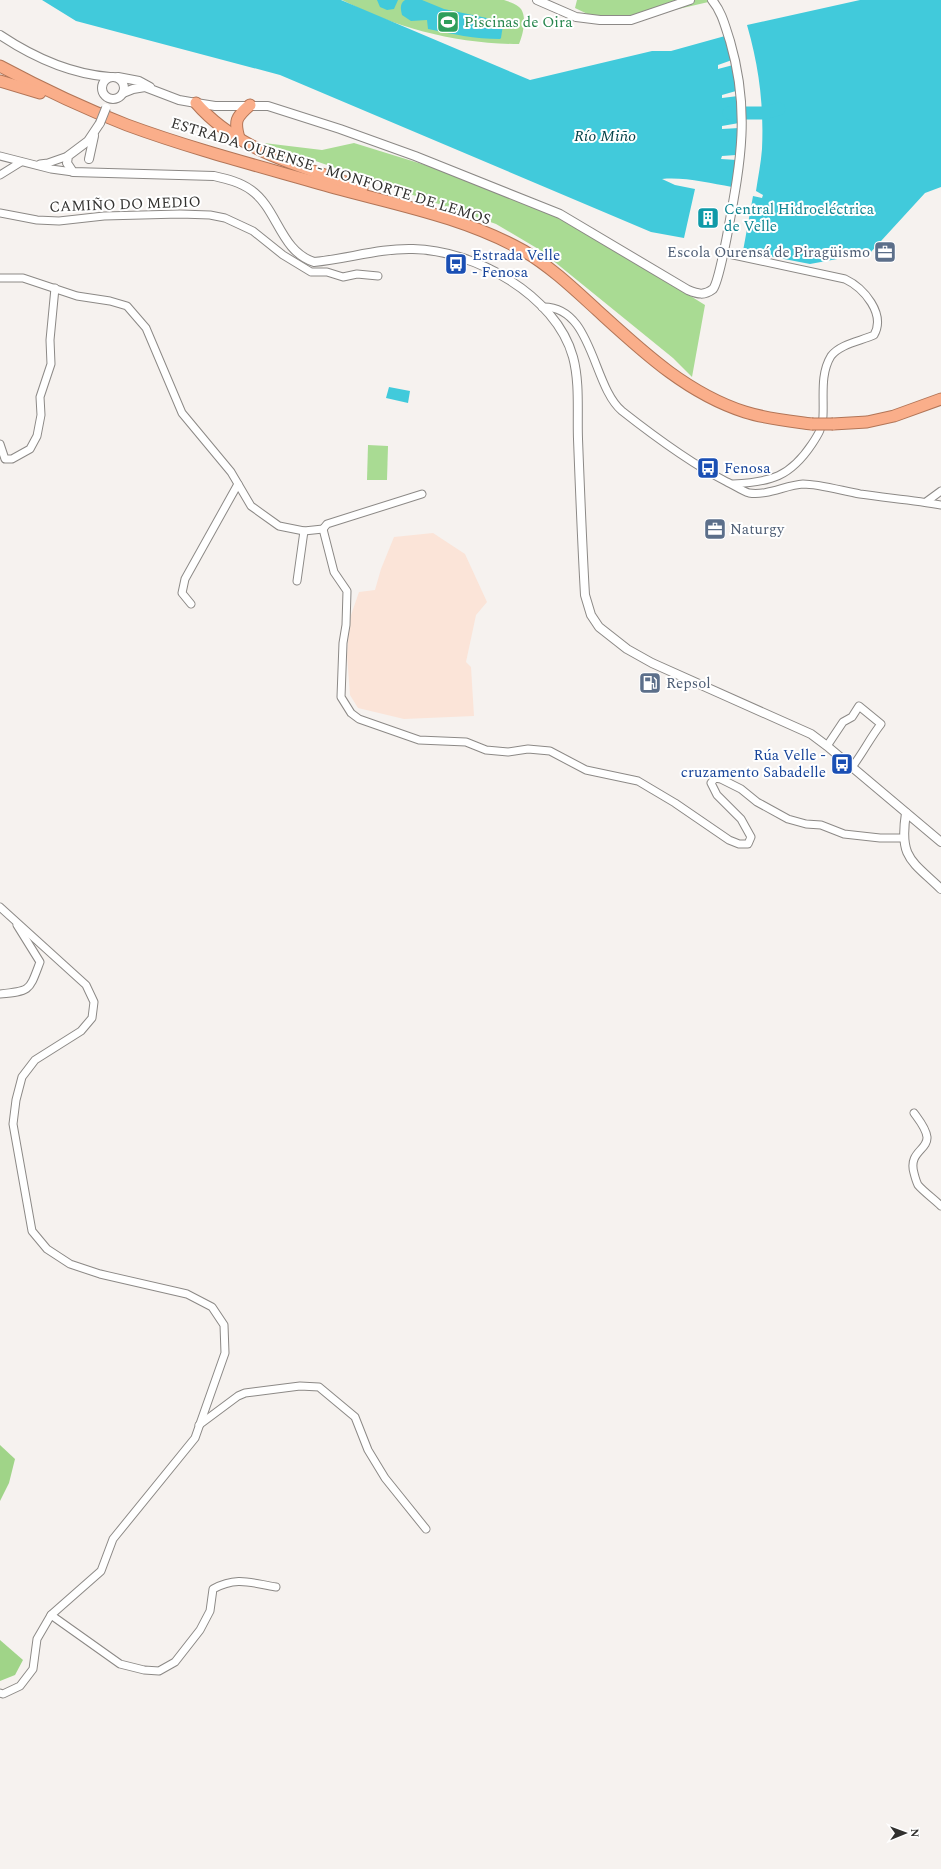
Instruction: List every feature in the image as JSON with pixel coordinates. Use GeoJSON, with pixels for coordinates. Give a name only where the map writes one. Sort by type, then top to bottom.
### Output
{"type":"FeatureCollection","features":[{"type":"Feature","properties":{"kind":"highway","name":"ESTRADA OURENSE - MONFORTE DE LEMOS"},"geometry":{"type":"LineString","coordinates":[[0,66],[37,86],[129,125],[226,157],[443,218],[496,236],[549,267],[646,354],[676,378],[724,404],[746,412],[772,418],[812,424],[867,422],[894,416],[941,399]]}},
{"type":"Feature","properties":{"kind":"highway"},"geometry":{"type":"LineString","coordinates":[[0,81],[79,105]]}},
{"type":"Feature","properties":{"kind":"highway"},"geometry":{"type":"LineString","coordinates":[[196,103],[202,110],[239,138],[271,156],[443,218]]}},
{"type":"Feature","properties":{"kind":"highway"},"geometry":{"type":"LineString","coordinates":[[239,138],[236,128],[237,121],[240,114],[250,105]]}},
{"type":"Feature","properties":{"kind":"street"},"geometry":{"type":"LineString","coordinates":[[537,0],[576,17],[600,20],[631,20],[690,0]]}},
{"type":"Feature","properties":{"kind":"street"},"geometry":{"type":"LineString","coordinates":[[0,35],[29,54],[76,71],[139,81],[179,100],[215,106],[268,106],[340,129],[422,159],[552,210],[688,290],[698,294],[706,294],[714,288],[724,253],[739,169],[742,135],[742,97],[735,59],[720,10],[712,0]]}},
{"type":"Feature","properties":{"kind":"street"},"geometry":{"type":"LineString","coordinates":[[76,71],[103,90],[110,98],[120,96],[138,88],[145,87],[156,90]]}},
{"type":"Feature","properties":{"kind":"street"},"geometry":{"type":"LineString","coordinates":[[106,108],[103,90],[104,80],[114,77]]}},
{"type":"Feature","properties":{"kind":"street"},"geometry":{"type":"LineString","coordinates":[[77,172],[86,169],[89,161],[91,144],[106,108],[120,96],[123,83],[114,77]]}},
{"type":"Feature","properties":{"kind":"street"},"geometry":{"type":"LineString","coordinates":[[77,172],[67,163],[72,154],[88,141],[100,122]]}},
{"type":"Feature","properties":{"kind":"street"},"geometry":{"type":"LineString","coordinates":[[0,156],[20,162],[36,164],[48,163],[72,154],[85,153],[89,161],[98,169],[109,173]]}},
{"type":"Feature","properties":{"kind":"street"},"geometry":{"type":"LineString","coordinates":[[0,175],[20,162]]}},
{"type":"Feature","properties":{"kind":"street"},"geometry":{"type":"LineString","coordinates":[[36,164],[51,170],[77,172],[214,176],[240,184],[251,190],[262,199],[290,245],[298,255],[304,259],[314,262],[327,261],[401,249],[435,251],[478,263],[495,270],[514,282],[542,307],[563,334],[572,352],[576,369],[585,595],[591,615],[608,635],[627,649],[683,677],[797,727],[827,746],[941,842]]}},
{"type":"Feature","properties":{"kind":"street","name":"CAMIÑO DO MEDIO"},"geometry":{"type":"LineString","coordinates":[[0,213],[37,220],[59,221],[104,216],[180,214],[210,215],[225,218],[253,232],[311,272],[327,272],[343,277],[358,274],[378,276]]}},
{"type":"Feature","properties":{"kind":"street"},"geometry":{"type":"LineString","coordinates":[[724,253],[845,279],[852,282],[866,295],[878,319],[878,328],[874,335],[847,345],[832,355],[826,368],[823,383],[822,426],[803,458],[783,474],[759,482],[730,484]]}},
{"type":"Feature","properties":{"kind":"street"},"geometry":{"type":"LineString","coordinates":[[299,265],[304,259]]}},
{"type":"Feature","properties":{"kind":"street"},"geometry":{"type":"LineString","coordinates":[[0,278],[23,278],[77,296],[110,301],[127,306],[146,328],[182,413],[218,455],[251,506],[279,526],[304,531],[324,529]]}},
{"type":"Feature","properties":{"kind":"street"},"geometry":{"type":"LineString","coordinates":[[0,444],[5,458],[12,459],[30,449],[37,436],[41,415],[40,397],[52,364],[50,340],[56,288]]}},
{"type":"Feature","properties":{"kind":"street"},"geometry":{"type":"LineString","coordinates":[[542,307],[550,306],[559,309],[572,321],[588,342],[610,397],[621,410],[701,468],[730,484],[749,492],[775,490],[803,484],[885,498],[941,505]]}},
{"type":"Feature","properties":{"kind":"street"},"geometry":{"type":"LineString","coordinates":[[191,604],[182,593],[185,579],[238,484]]}},
{"type":"Feature","properties":{"kind":"street"},"geometry":{"type":"LineString","coordinates":[[926,502],[941,492]]}},
{"type":"Feature","properties":{"kind":"street"},"geometry":{"type":"LineString","coordinates":[[422,494],[327,524],[324,529],[334,572],[347,591],[341,697],[351,713],[359,719],[419,740],[466,742],[486,750],[508,752],[528,750],[550,751],[586,770],[638,781],[729,840],[738,844],[748,844],[751,837],[741,819],[714,790],[711,783],[715,778],[740,789],[757,802],[788,819],[806,824],[822,825],[844,834],[880,838],[903,838]]}},
{"type":"Feature","properties":{"kind":"street"},"geometry":{"type":"LineString","coordinates":[[296,581],[304,531]]}},
{"type":"Feature","properties":{"kind":"street"},"geometry":{"type":"LineString","coordinates":[[827,746],[843,722],[852,717],[859,706],[881,724],[870,738],[866,748],[852,767]]}},
{"type":"Feature","properties":{"kind":"street"},"geometry":{"type":"LineString","coordinates":[[906,813],[903,838],[904,847],[912,861],[941,889]]}},
{"type":"Feature","properties":{"kind":"street"},"geometry":{"type":"LineString","coordinates":[[0,907],[86,985],[94,1002],[92,1018],[81,1031],[35,1060],[22,1077],[16,1100],[14,1124],[32,1231],[47,1249],[70,1264],[100,1274],[187,1294],[212,1307],[224,1325],[225,1353],[194,1438],[113,1539],[101,1571],[51,1615],[37,1639],[33,1669],[20,1686],[3,1694],[0,1693]]}},
{"type":"Feature","properties":{"kind":"street"},"geometry":{"type":"LineString","coordinates":[[0,994],[22,992],[31,986],[40,962],[12,918]]}},
{"type":"Feature","properties":{"kind":"street"},"geometry":{"type":"LineString","coordinates":[[914,1113],[922,1124],[927,1138],[926,1143],[913,1159],[912,1168],[918,1185],[941,1206]]}},
{"type":"Feature","properties":{"kind":"street"},"geometry":{"type":"LineString","coordinates":[[199,1426],[245,1393],[300,1386],[320,1388],[355,1417],[368,1450],[385,1478],[426,1529]]}},
{"type":"Feature","properties":{"kind":"street"},"geometry":{"type":"LineString","coordinates":[[51,1615],[120,1664],[144,1670],[158,1671],[175,1662],[200,1630],[210,1611],[213,1588],[226,1582],[243,1581],[276,1587]]}},
{"type":"Feature","properties":{"kind":"shaded area"},"geometry":{"type":"Polygon","coordinates":[[[433,533],[465,554],[487,602],[476,615],[466,662],[471,667],[474,716],[404,719],[358,708],[350,695],[347,655],[350,618],[359,592],[375,590],[381,569],[394,537],[433,533]]]}},
{"type":"Feature","properties":{"kind":"green space"},"geometry":{"type":"Polygon","coordinates":[[[342,0],[504,0],[516,4],[522,10],[524,19],[523,30],[519,44],[473,41],[405,26],[384,19],[342,0]]]}},
{"type":"Feature","properties":{"kind":"green space"},"geometry":{"type":"Polygon","coordinates":[[[577,0],[717,0],[631,20],[600,20],[575,8],[577,0]]]}},
{"type":"Feature","properties":{"kind":"green space"},"geometry":{"type":"Polygon","coordinates":[[[264,143],[322,150],[354,143],[493,186],[552,210],[705,305],[692,377],[673,358],[540,250],[496,224],[264,143]]]}},
{"type":"Feature","properties":{"kind":"green space"},"geometry":{"type":"Polygon","coordinates":[[[368,445],[388,446],[387,480],[367,480],[368,445]]]}},
{"type":"Feature","properties":{"kind":"green space"},"geometry":{"type":"Polygon","coordinates":[[[0,1445],[15,1459],[9,1483],[0,1501],[0,1445]]]}},
{"type":"Feature","properties":{"kind":"green space"},"geometry":{"type":"Polygon","coordinates":[[[0,1640],[23,1660],[15,1675],[0,1681],[0,1640]]]}},
{"type":"Feature","properties":{"kind":"water","name":"Río Miño"},"geometry":{"type":"Polygon","coordinates":[[[42,0],[341,0],[530,80],[652,51],[671,51],[725,36],[732,60],[718,65],[718,69],[733,65],[736,91],[722,95],[722,98],[738,96],[739,123],[722,126],[722,129],[739,128],[736,155],[722,156],[721,159],[737,160],[732,187],[706,182],[662,179],[675,185],[695,189],[684,238],[651,232],[280,75],[76,21],[42,0]]]}},
{"type":"Feature","properties":{"kind":"water"},"geometry":{"type":"Polygon","coordinates":[[[377,0],[398,0],[394,9],[387,10],[380,7],[377,0]]]}},
{"type":"Feature","properties":{"kind":"water"},"geometry":{"type":"Polygon","coordinates":[[[405,0],[422,0],[444,9],[501,21],[503,25],[501,38],[491,39],[473,37],[428,29],[427,20],[411,21],[402,15],[401,5],[405,0]]]}},
{"type":"Feature","properties":{"kind":"water"},"geometry":{"type":"Polygon","coordinates":[[[860,0],[941,0],[941,187],[925,193],[870,253],[810,264],[743,251],[753,196],[762,198],[763,195],[756,191],[762,149],[760,86],[755,56],[747,25],[860,0]]]}},
{"type":"Feature","properties":{"kind":"water"},"geometry":{"type":"Polygon","coordinates":[[[389,387],[410,391],[408,403],[386,398],[389,387]]]}},
{"type":"Feature","properties":{"kind":"waterway","name":"Río Miño"},"geometry":{"type":"LineString","coordinates":[[729,113],[764,113],[779,109]]}},
{"type":"Feature","properties":{"kind":"place","name":"Piscinas de Oira"},"geometry":{"type":"Point","coordinates":[448,22]}},
{"type":"Feature","properties":{"kind":"place","name":"Central Hidroeléctrica de Velle"},"geometry":{"type":"Point","coordinates":[708,218]}},
{"type":"Feature","properties":{"kind":"place","name":"Escola Ourensá de Piragüismo"},"geometry":{"type":"Point","coordinates":[885,252]}},
{"type":"Feature","properties":{"kind":"place","name":"Estrada Velle - Fenosa"},"geometry":{"type":"Point","coordinates":[456,264]}},
{"type":"Feature","properties":{"kind":"place","name":"Fenosa"},"geometry":{"type":"Point","coordinates":[708,468]}},
{"type":"Feature","properties":{"kind":"place","name":"Naturgy"},"geometry":{"type":"Point","coordinates":[715,529]}},
{"type":"Feature","properties":{"kind":"place","name":"Repsol"},"geometry":{"type":"Point","coordinates":[650,683]}},
{"type":"Feature","properties":{"kind":"place","name":"Rúa Velle - cruzamento Sabadelle"},"geometry":{"type":"Point","coordinates":[842,764]}}]}
